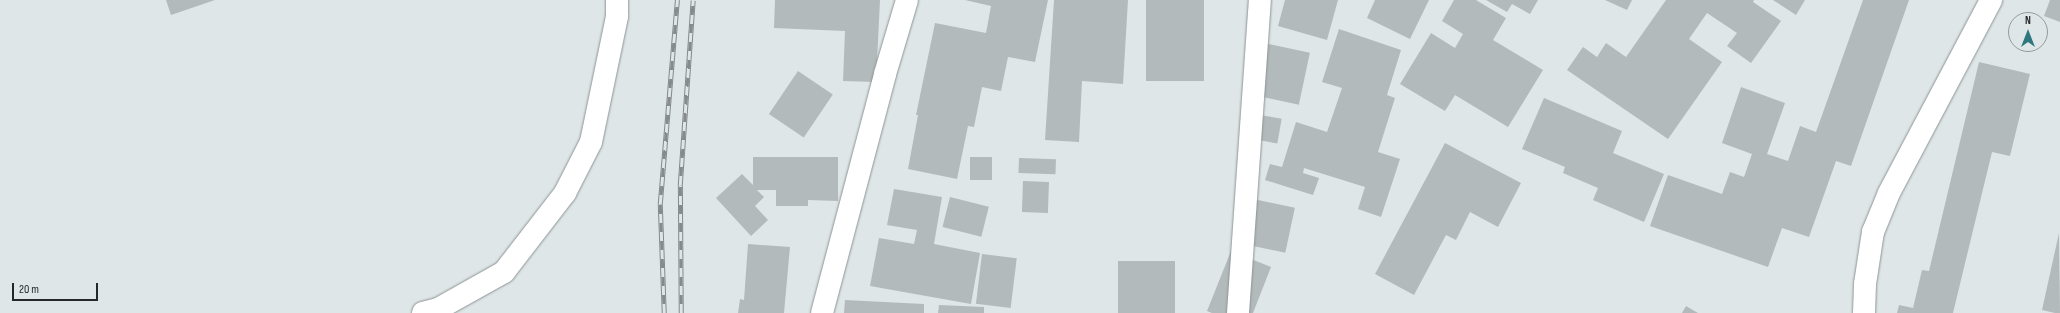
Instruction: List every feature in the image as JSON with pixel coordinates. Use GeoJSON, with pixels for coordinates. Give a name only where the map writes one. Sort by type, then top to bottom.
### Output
{"type":"FeatureCollection","features":[{"type":"Feature","properties":{"kind":"street"},"geometry":{"type":"LineString","coordinates":[[423,313],[438,309],[504,272],[565,193],[590,142],[617,16],[617,0]]}},
{"type":"Feature","properties":{"kind":"street"},"geometry":{"type":"LineString","coordinates":[[822,313],[883,82],[907,0]]}},
{"type":"Feature","properties":{"kind":"street"},"geometry":{"type":"LineString","coordinates":[[1238,313],[1260,0]]}},
{"type":"Feature","properties":{"kind":"street"},"geometry":{"type":"LineString","coordinates":[[1864,313],[1865,284],[1873,232],[1889,193],[1991,0]]}},
{"type":"Feature","properties":{"kind":"building"},"geometry":{"type":"Polygon","coordinates":[[[166,0],[215,0],[171,15],[166,0]]]}},
{"type":"Feature","properties":{"kind":"building"},"geometry":{"type":"Polygon","coordinates":[[[775,0],[880,0],[876,82],[843,81],[845,31],[774,28],[775,0]]]}},
{"type":"Feature","properties":{"kind":"building"},"geometry":{"type":"Polygon","coordinates":[[[965,0],[1048,0],[1035,62],[1008,57],[1001,91],[982,87],[974,127],[968,126],[957,179],[908,169],[918,115],[916,115],[935,23],[986,33],[991,6],[965,0]]]}},
{"type":"Feature","properties":{"kind":"building"},"geometry":{"type":"Polygon","coordinates":[[[1054,0],[1128,0],[1123,84],[1082,81],[1079,142],[1045,140],[1054,0]]]}},
{"type":"Feature","properties":{"kind":"building"},"geometry":{"type":"Polygon","coordinates":[[[1146,0],[1204,0],[1204,81],[1146,81],[1146,0]]]}},
{"type":"Feature","properties":{"kind":"building"},"geometry":{"type":"Polygon","coordinates":[[[1285,0],[1338,0],[1327,40],[1278,26],[1285,0]]]}},
{"type":"Feature","properties":{"kind":"building"},"geometry":{"type":"Polygon","coordinates":[[[1375,0],[1429,0],[1410,39],[1367,18],[1375,0]]]}},
{"type":"Feature","properties":{"kind":"building"},"geometry":{"type":"Polygon","coordinates":[[[1454,0],[1476,0],[1506,18],[1493,40],[1543,70],[1508,127],[1455,95],[1445,111],[1400,84],[1431,33],[1455,48],[1463,34],[1442,21],[1454,0]]]}},
{"type":"Feature","properties":{"kind":"building"},"geometry":{"type":"Polygon","coordinates":[[[1486,0],[1538,0],[1530,14],[1512,4],[1507,12],[1486,0]]]}},
{"type":"Feature","properties":{"kind":"building"},"geometry":{"type":"Polygon","coordinates":[[[1605,0],[1632,0],[1627,10],[1605,0]]]}},
{"type":"Feature","properties":{"kind":"building"},"geometry":{"type":"Polygon","coordinates":[[[1666,0],[1754,0],[1753,2],[1781,21],[1751,63],[1727,46],[1737,33],[1707,13],[1689,39],[1722,62],[1668,139],[1567,70],[1583,47],[1597,57],[1606,43],[1626,57],[1666,0]]]}},
{"type":"Feature","properties":{"kind":"building"},"geometry":{"type":"Polygon","coordinates":[[[1773,0],[1805,0],[1796,15],[1773,0]]]}},
{"type":"Feature","properties":{"kind":"building"},"geometry":{"type":"Polygon","coordinates":[[[1863,0],[1909,0],[1851,166],[1836,161],[1809,237],[1782,228],[1768,267],[1650,226],[1668,175],[1722,194],[1730,172],[1744,177],[1752,154],[1722,143],[1741,87],[1785,103],[1767,154],[1788,161],[1800,126],[1816,132],[1863,0]]]}},
{"type":"Feature","properties":{"kind":"building"},"geometry":{"type":"Polygon","coordinates":[[[2050,0],[2060,0],[2060,22],[2048,18],[2048,12],[2046,12],[2050,0]]]}},
{"type":"Feature","properties":{"kind":"building"},"geometry":{"type":"Polygon","coordinates":[[[1339,29],[1401,50],[1387,95],[1395,98],[1378,152],[1400,159],[1381,217],[1358,209],[1365,187],[1304,168],[1303,173],[1319,178],[1313,195],[1265,180],[1270,164],[1282,167],[1296,122],[1327,132],[1342,88],[1322,82],[1339,29]]]}},
{"type":"Feature","properties":{"kind":"building"},"geometry":{"type":"Polygon","coordinates":[[[1259,42],[1310,53],[1299,105],[1248,94],[1259,42]]]}},
{"type":"Feature","properties":{"kind":"building"},"geometry":{"type":"Polygon","coordinates":[[[1979,62],[2030,74],[2010,156],[1992,152],[1953,313],[1897,313],[1899,305],[1913,308],[1922,270],[1929,271],[1979,62]]]}},
{"type":"Feature","properties":{"kind":"building"},"geometry":{"type":"Polygon","coordinates":[[[798,71],[833,94],[804,138],[769,114],[798,71]]]}},
{"type":"Feature","properties":{"kind":"building"},"geometry":{"type":"Polygon","coordinates":[[[1544,98],[1622,131],[1613,153],[1664,174],[1644,222],[1593,200],[1598,188],[1563,173],[1565,167],[1522,149],[1544,98]]]}},
{"type":"Feature","properties":{"kind":"building"},"geometry":{"type":"Polygon","coordinates":[[[1260,115],[1282,119],[1277,143],[1256,140],[1260,115]]]}},
{"type":"Feature","properties":{"kind":"building"},"geometry":{"type":"Polygon","coordinates":[[[1445,143],[1521,183],[1498,227],[1470,212],[1456,240],[1446,235],[1414,295],[1375,274],[1445,143]]]}},
{"type":"Feature","properties":{"kind":"building"},"geometry":{"type":"Polygon","coordinates":[[[753,157],[838,157],[838,201],[808,200],[808,206],[776,206],[776,190],[757,190],[764,197],[755,206],[768,220],[751,236],[716,198],[742,174],[753,185],[753,157]]]}},
{"type":"Feature","properties":{"kind":"building"},"geometry":{"type":"Polygon","coordinates":[[[970,157],[992,157],[992,180],[970,180],[970,157]]]}},
{"type":"Feature","properties":{"kind":"building"},"geometry":{"type":"Polygon","coordinates":[[[1019,158],[1056,159],[1055,174],[1018,173],[1019,158]]]}},
{"type":"Feature","properties":{"kind":"building"},"geometry":{"type":"Polygon","coordinates":[[[1023,181],[1049,182],[1048,213],[1022,212],[1023,181]]]}},
{"type":"Feature","properties":{"kind":"building"},"geometry":{"type":"Polygon","coordinates":[[[894,189],[942,197],[934,244],[980,253],[971,304],[870,286],[879,238],[914,244],[917,230],[887,225],[894,189]]]}},
{"type":"Feature","properties":{"kind":"building"},"geometry":{"type":"Polygon","coordinates":[[[950,197],[989,207],[981,237],[943,227],[950,197]]]}},
{"type":"Feature","properties":{"kind":"building"},"geometry":{"type":"Polygon","coordinates":[[[1244,197],[1295,208],[1285,253],[1234,242],[1244,197]]]}},
{"type":"Feature","properties":{"kind":"building"},"geometry":{"type":"Polygon","coordinates":[[[2059,233],[2060,313],[2055,313],[2042,310],[2059,233]]]}},
{"type":"Feature","properties":{"kind":"building"},"geometry":{"type":"Polygon","coordinates":[[[748,244],[790,247],[784,313],[738,313],[740,299],[744,300],[748,244]]]}},
{"type":"Feature","properties":{"kind":"building"},"geometry":{"type":"Polygon","coordinates":[[[1231,251],[1271,267],[1253,313],[1212,313],[1207,311],[1231,251]]]}},
{"type":"Feature","properties":{"kind":"building"},"geometry":{"type":"Polygon","coordinates":[[[982,254],[1017,258],[1011,308],[976,304],[982,254]]]}},
{"type":"Feature","properties":{"kind":"building"},"geometry":{"type":"Polygon","coordinates":[[[1118,261],[1175,261],[1175,313],[1118,313],[1118,261]]]}},
{"type":"Feature","properties":{"kind":"building"},"geometry":{"type":"Polygon","coordinates":[[[845,300],[924,304],[924,313],[844,313],[845,300]]]}},
{"type":"Feature","properties":{"kind":"building"},"geometry":{"type":"Polygon","coordinates":[[[939,305],[984,307],[984,313],[938,313],[939,305]]]}},
{"type":"Feature","properties":{"kind":"building"},"geometry":{"type":"Polygon","coordinates":[[[1686,306],[1698,313],[1682,313],[1686,306]]]}},
{"type":"Feature","properties":{"kind":"railway"},"geometry":{"type":"LineString","coordinates":[[664,313],[660,204],[677,0]]}},
{"type":"Feature","properties":{"kind":"railway"},"geometry":{"type":"LineString","coordinates":[[681,313],[680,185],[693,0]]}}]}
